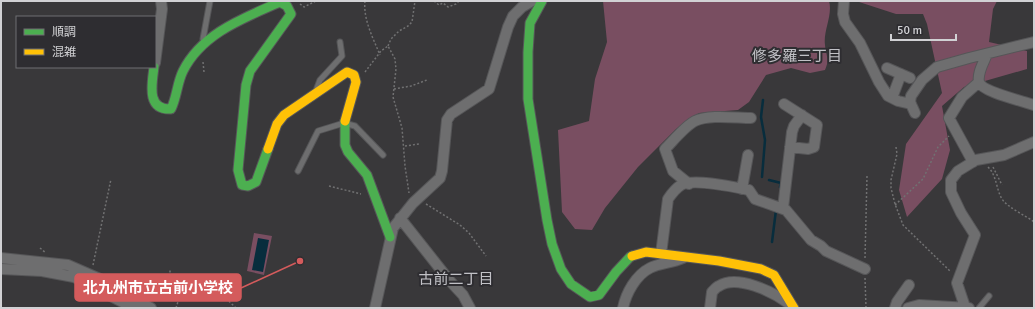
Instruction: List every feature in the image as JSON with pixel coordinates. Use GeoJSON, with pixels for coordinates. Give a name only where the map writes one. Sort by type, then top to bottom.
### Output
{"type":"FeatureCollection","features":[{"type":"Feature","properties":{"kind":"street"},"geometry":{"type":"LineString","coordinates":[[156,55],[162,9],[161,1]]}},
{"type":"Feature","properties":{"kind":"street"},"geometry":{"type":"LineString","coordinates":[[375,308],[393,228],[414,202],[440,178],[447,120],[451,114],[489,89],[508,27],[513,16],[522,7],[532,1]]}},
{"type":"Feature","properties":{"kind":"street"},"geometry":{"type":"LineString","coordinates":[[542,1],[530,22],[528,52],[528,99],[552,244],[561,269],[571,284],[590,297],[600,295],[616,272],[630,257],[646,252],[719,261],[761,269],[774,276],[794,308]]}},
{"type":"Feature","properties":{"kind":"street"},"geometry":{"type":"LineString","coordinates":[[844,1],[843,14],[845,22],[860,43],[879,82],[888,96],[913,109],[911,96],[922,80],[937,67],[1034,42]]}},
{"type":"Feature","properties":{"kind":"street"},"geometry":{"type":"LineString","coordinates":[[154,68],[151,91],[153,101],[160,108],[165,110],[171,109],[175,102],[182,73],[194,54],[208,39],[221,30],[244,19],[280,2],[284,3],[288,6],[291,14],[246,75],[238,170],[242,185],[248,186],[256,182],[277,124],[284,115],[347,72],[354,75],[356,81],[344,123],[345,145],[348,152],[367,175],[390,237]]}},
{"type":"Feature","properties":{"kind":"street"},"geometry":{"type":"LineString","coordinates":[[987,54],[980,72],[980,82],[982,86],[991,91],[1034,105]]}},
{"type":"Feature","properties":{"kind":"street"},"geometry":{"type":"LineString","coordinates":[[879,82],[889,64],[906,76],[892,98]]}},
{"type":"Feature","properties":{"kind":"street"},"geometry":{"type":"LineString","coordinates":[[978,160],[950,118],[962,97],[980,82]]}},
{"type":"Feature","properties":{"kind":"street"},"geometry":{"type":"LineString","coordinates":[[784,104],[817,125],[814,147],[790,147]]}},
{"type":"Feature","properties":{"kind":"street"},"geometry":{"type":"LineString","coordinates":[[782,208],[794,126],[802,115]]}},
{"type":"Feature","properties":{"kind":"street"},"geometry":{"type":"LineString","coordinates":[[689,184],[673,170],[665,149],[694,121],[704,118],[751,118]]}},
{"type":"Feature","properties":{"kind":"street"},"geometry":{"type":"LineString","coordinates":[[911,308],[919,305],[967,308],[957,283],[975,234],[961,213],[951,192],[951,180],[958,171],[978,160],[1004,155],[1034,142]]}},
{"type":"Feature","properties":{"kind":"street"},"geometry":{"type":"LineString","coordinates":[[742,189],[748,155]]}},
{"type":"Feature","properties":{"kind":"street"},"geometry":{"type":"LineString","coordinates":[[661,254],[668,199],[673,191],[682,184],[698,182],[749,190],[755,199],[786,210],[811,240],[826,251],[865,269]]}},
{"type":"Feature","properties":{"kind":"street"},"geometry":{"type":"LineString","coordinates":[[400,218],[449,280],[463,294],[470,308]]}},
{"type":"Feature","properties":{"kind":"street"},"geometry":{"type":"LineString","coordinates":[[623,308],[630,288],[640,275],[651,268],[685,257]]}},
{"type":"Feature","properties":{"kind":"street"},"geometry":{"type":"LineString","coordinates":[[1,258],[68,265],[152,305]]}},
{"type":"Feature","properties":{"kind":"street"},"geometry":{"type":"LineString","coordinates":[[1,269],[42,271],[74,277],[134,308]]}},
{"type":"Feature","properties":{"kind":"street"},"geometry":{"type":"LineString","coordinates":[[710,308],[712,292],[720,285],[736,282],[762,288],[778,296],[794,308]]}},
{"type":"Feature","properties":{"kind":"street"},"geometry":{"type":"LineString","coordinates":[[895,308],[897,302],[909,285]]}},
{"type":"Feature","properties":{"kind":"lane"},"geometry":{"type":"LineString","coordinates":[[202,46],[210,1]]}},
{"type":"Feature","properties":{"kind":"lane"},"geometry":{"type":"LineString","coordinates":[[315,93],[320,80],[342,56],[340,42]]}},
{"type":"Feature","properties":{"kind":"lane"},"geometry":{"type":"LineString","coordinates":[[298,171],[318,131],[344,123],[356,126],[383,155]]}},
{"type":"Feature","properties":{"kind":"lane"},"geometry":{"type":"LineString","coordinates":[[363,195],[376,196]]}},
{"type":"Feature","properties":{"kind":"lane"},"geometry":{"type":"LineString","coordinates":[[979,308],[989,296]]}},
{"type":"Feature","properties":{"kind":"path"},"geometry":{"type":"LineString","coordinates":[[288,6],[298,2],[304,6],[316,1]]}},
{"type":"Feature","properties":{"kind":"path"},"geometry":{"type":"LineString","coordinates":[[365,1],[364,6],[368,24],[380,55]]}},
{"type":"Feature","properties":{"kind":"path"},"geometry":{"type":"LineString","coordinates":[[356,81],[380,55],[381,51],[388,46],[399,31],[412,22],[415,1]]}},
{"type":"Feature","properties":{"kind":"path"},"geometry":{"type":"LineString","coordinates":[[434,1],[439,5],[443,3],[448,7],[459,1]]}},
{"type":"Feature","properties":{"kind":"path"},"geometry":{"type":"LineString","coordinates":[[388,46],[391,48],[395,59],[396,69],[393,97],[402,128],[405,166],[414,202],[460,225],[469,233],[486,256]]}},
{"type":"Feature","properties":{"kind":"path"},"geometry":{"type":"LineString","coordinates":[[394,89],[411,86],[427,80]]}},
{"type":"Feature","properties":{"kind":"path"},"geometry":{"type":"LineString","coordinates":[[895,205],[923,179],[938,147],[951,135]]}},
{"type":"Feature","properties":{"kind":"path"},"geometry":{"type":"LineString","coordinates":[[404,146],[419,144]]}},
{"type":"Feature","properties":{"kind":"path"},"geometry":{"type":"LineString","coordinates":[[896,147],[891,188],[895,205],[903,225],[958,278]]}},
{"type":"Feature","properties":{"kind":"path"},"geometry":{"type":"LineString","coordinates":[[978,160],[994,168],[1002,185]]}},
{"type":"Feature","properties":{"kind":"path"},"geometry":{"type":"LineString","coordinates":[[978,160],[993,173],[1002,199],[1006,204],[1034,222]]}},
{"type":"Feature","properties":{"kind":"path"},"geometry":{"type":"LineString","coordinates":[[866,308],[865,269],[868,176]]}},
{"type":"Feature","properties":{"kind":"path"},"geometry":{"type":"LineString","coordinates":[[91,275],[111,179]]}},
{"type":"Feature","properties":{"kind":"path"},"geometry":{"type":"LineString","coordinates":[[329,186],[363,195]]}},
{"type":"Feature","properties":{"kind":"path"},"geometry":{"type":"LineString","coordinates":[[152,305],[159,288],[170,274],[170,270]]}},
{"type":"Feature","properties":{"kind":"path"},"geometry":{"type":"LineString","coordinates":[[176,308],[181,292],[199,276],[213,286],[236,308]]}},
{"type":"Feature","properties":{"kind":"shaded area"},"geometry":{"type":"Polygon","coordinates":[[[603,1],[829,1],[830,12],[825,34],[827,60],[825,70],[810,73],[791,68],[766,75],[749,102],[738,110],[699,113],[676,129],[638,167],[605,208],[592,230],[575,229],[562,212],[558,130],[589,121],[595,79],[607,42],[603,1]]]}},
{"type":"Feature","properties":{"kind":"shaded area"},"geometry":{"type":"Polygon","coordinates":[[[856,1],[997,1],[993,9],[989,42],[1027,51],[1027,69],[964,87],[942,106],[950,150],[942,179],[907,217],[899,190],[906,144],[942,93],[927,24],[923,14],[896,14],[856,1]]]}},
{"type":"Feature","properties":{"kind":"shaded area"},"geometry":{"type":"Polygon","coordinates":[[[254,233],[272,236],[264,275],[247,271],[254,233]]]}},
{"type":"Feature","properties":{"kind":"water"},"geometry":{"type":"Polygon","coordinates":[[[258,238],[269,240],[263,272],[252,270],[258,238]]]}},
{"type":"Feature","properties":{"kind":"waterway"},"geometry":{"type":"LineString","coordinates":[[762,177],[765,140],[761,117],[763,100]]}},
{"type":"Feature","properties":{"kind":"waterway"},"geometry":{"type":"LineString","coordinates":[[769,180],[781,183],[780,187]]}},
{"type":"Feature","properties":{"kind":"waterway"},"geometry":{"type":"LineString","coordinates":[[772,242],[776,210]]}},
{"type":"Feature","properties":{"kind":"traffic: fast"},"geometry":{"type":"LineString","coordinates":[[542,1],[530,23],[528,52],[528,99],[552,244],[561,269],[571,284],[590,297],[599,295],[616,272],[632,256]]}},
{"type":"Feature","properties":{"kind":"traffic: fast"},"geometry":{"type":"LineString","coordinates":[[154,68],[152,95],[154,101],[163,108],[171,109],[183,71],[201,46],[225,28],[252,14],[280,2],[287,6],[291,14],[250,71],[246,85],[238,170],[242,185],[248,186],[256,182],[268,149]]}},
{"type":"Feature","properties":{"kind":"traffic: fast"},"geometry":{"type":"LineString","coordinates":[[345,121],[345,145],[348,152],[367,175],[390,237]]}},
{"type":"Feature","properties":{"kind":"traffic: slow"},"geometry":{"type":"LineString","coordinates":[[268,149],[277,124],[284,115],[347,72],[354,75],[356,82],[345,121]]}},
{"type":"Feature","properties":{"kind":"traffic: slow"},"geometry":{"type":"LineString","coordinates":[[632,256],[646,252],[719,261],[761,269],[774,275],[794,308]]}},
{"type":"Feature","properties":{"kind":"place","name":"北九州市立古前小学校"},"geometry":{"type":"Point","coordinates":[300,261]}},
{"type":"Feature","properties":{"kind":"district","name":"修多羅三丁目"},"geometry":{"type":"Point","coordinates":[797,56]}},
{"type":"Feature","properties":{"kind":"district","name":"古前二丁目"},"geometry":{"type":"Point","coordinates":[456,279]}}]}
